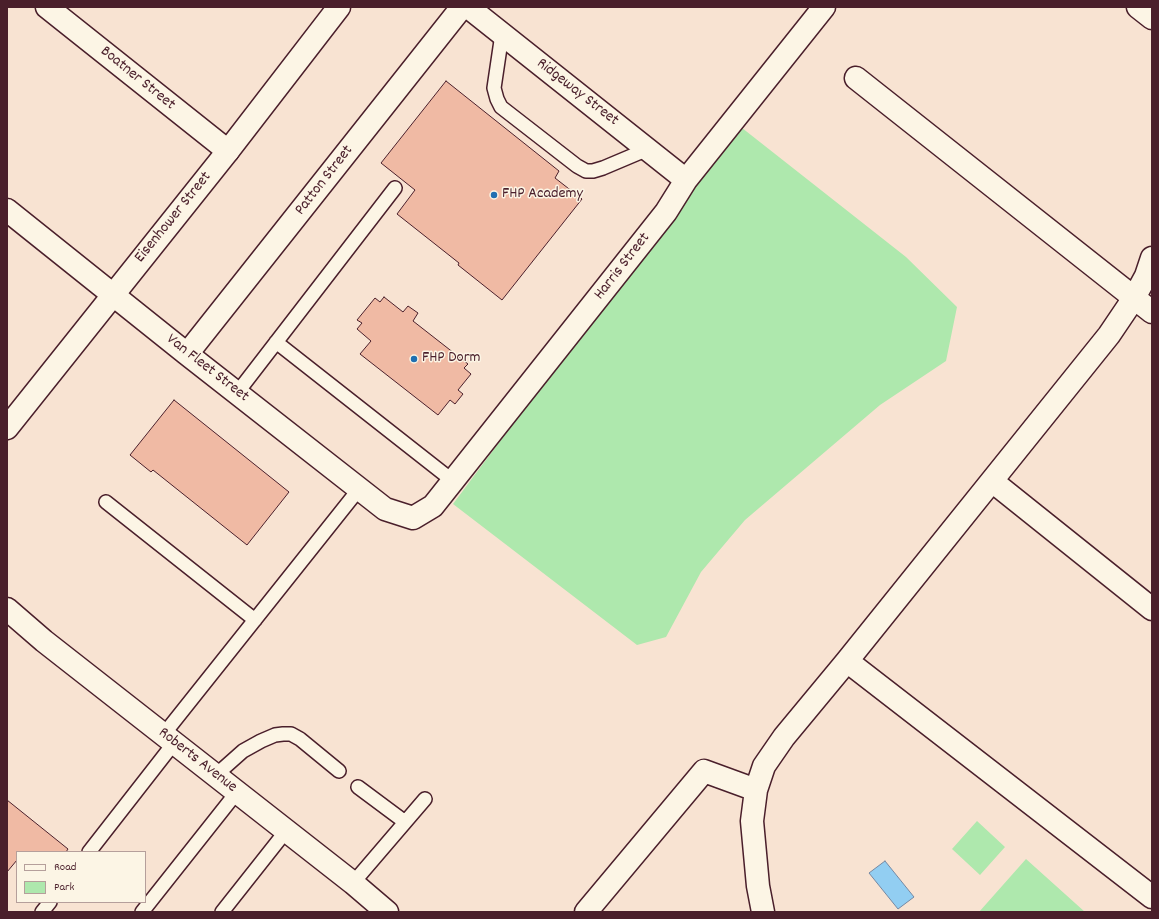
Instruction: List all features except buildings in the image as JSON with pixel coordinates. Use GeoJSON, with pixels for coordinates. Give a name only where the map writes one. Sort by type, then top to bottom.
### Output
{"type":"FeatureCollection","features":[{"type":"Feature","properties":{"kind":"street","name":"Boatner Street"},"geometry":{"type":"LineString","coordinates":[[47,7],[228,151]]}},
{"type":"Feature","properties":{"kind":"street","name":"Eisenhower Street"},"geometry":{"type":"LineString","coordinates":[[7,428],[228,151],[340,7]]}},
{"type":"Feature","properties":{"kind":"street","name":"Patton Street"},"geometry":{"type":"LineString","coordinates":[[187,354],[462,7]]}},
{"type":"Feature","properties":{"kind":"street","name":"Ridgeway Street"},"geometry":{"type":"LineString","coordinates":[[468,7],[686,180]]}},
{"type":"Feature","properties":{"kind":"street","name":"Harris Street"},"geometry":{"type":"LineString","coordinates":[[413,518],[433,506],[666,212],[686,180],[824,7]]}},
{"type":"Feature","properties":{"kind":"street"},"geometry":{"type":"LineString","coordinates":[[1138,7],[1152,18]]}},
{"type":"Feature","properties":{"kind":"street"},"geometry":{"type":"LineString","coordinates":[[856,78],[1152,312]]}},
{"type":"Feature","properties":{"kind":"street","name":"Van Fleet Street"},"geometry":{"type":"LineString","coordinates":[[7,210],[385,510],[413,518]]}},
{"type":"Feature","properties":{"kind":"street"},"geometry":{"type":"LineString","coordinates":[[763,912],[758,886],[752,821],[756,790],[764,766],[784,736],[847,661],[1109,335],[1134,298],[1146,276],[1152,258]]}},
{"type":"Feature","properties":{"kind":"street"},"geometry":{"type":"LineString","coordinates":[[992,482],[1152,609]]}},
{"type":"Feature","properties":{"kind":"street","name":"Roberts Avenue"},"geometry":{"type":"LineString","coordinates":[[7,609],[44,641],[388,912]]}},
{"type":"Feature","properties":{"kind":"street"},"geometry":{"type":"LineString","coordinates":[[847,661],[1152,897]]}},
{"type":"Feature","properties":{"kind":"street"},"geometry":{"type":"LineString","coordinates":[[586,912],[704,771],[756,790]]}},
{"type":"Feature","properties":{"kind":"lane"},"geometry":{"type":"LineString","coordinates":[[502,34],[494,88],[501,107],[577,166],[586,171],[593,171],[603,168],[648,149]]}},
{"type":"Feature","properties":{"kind":"lane"},"geometry":{"type":"LineString","coordinates":[[237,393],[395,188]]}},
{"type":"Feature","properties":{"kind":"lane"},"geometry":{"type":"LineString","coordinates":[[276,342],[453,481]]}},
{"type":"Feature","properties":{"kind":"lane"},"geometry":{"type":"LineString","coordinates":[[90,851],[255,620],[359,489]]}},
{"type":"Feature","properties":{"kind":"lane"},"geometry":{"type":"LineString","coordinates":[[106,502],[255,620]]}},
{"type":"Feature","properties":{"kind":"lane"},"geometry":{"type":"LineString","coordinates":[[216,775],[243,751],[274,735],[283,734],[291,734],[300,739],[339,771]]}},
{"type":"Feature","properties":{"kind":"lane"},"geometry":{"type":"LineString","coordinates":[[358,787],[406,822]]}},
{"type":"Feature","properties":{"kind":"lane"},"geometry":{"type":"LineString","coordinates":[[142,912],[237,792]]}},
{"type":"Feature","properties":{"kind":"lane"},"geometry":{"type":"LineString","coordinates":[[353,883],[424,799]]}},
{"type":"Feature","properties":{"kind":"lane"},"geometry":{"type":"LineString","coordinates":[[222,912],[286,831]]}},
{"type":"Feature","properties":{"kind":"lane"},"geometry":{"type":"LineString","coordinates":[[42,912],[49,903]]}},
{"type":"Feature","properties":{"kind":"green space"},"geometry":{"type":"Polygon","coordinates":[[[737,124],[906,257],[957,307],[946,361],[880,405],[745,520],[701,572],[666,637],[637,645],[453,504],[737,124]]]}},
{"type":"Feature","properties":{"kind":"green space"},"geometry":{"type":"Polygon","coordinates":[[[977,821],[1005,847],[980,875],[952,849],[977,821]]]}},
{"type":"Feature","properties":{"kind":"green space"},"geometry":{"type":"Polygon","coordinates":[[[1026,859],[1085,912],[979,912],[1026,859]]]}},
{"type":"Feature","properties":{"kind":"water"},"geometry":{"type":"Polygon","coordinates":[[[885,861],[914,897],[898,909],[869,873],[885,861]]]}},
{"type":"Feature","properties":{"kind":"place","name":"FHP Academy"},"geometry":{"type":"Point","coordinates":[494,195]}},
{"type":"Feature","properties":{"kind":"place","name":"FHP Dorm"},"geometry":{"type":"Point","coordinates":[414,359]}}]}
